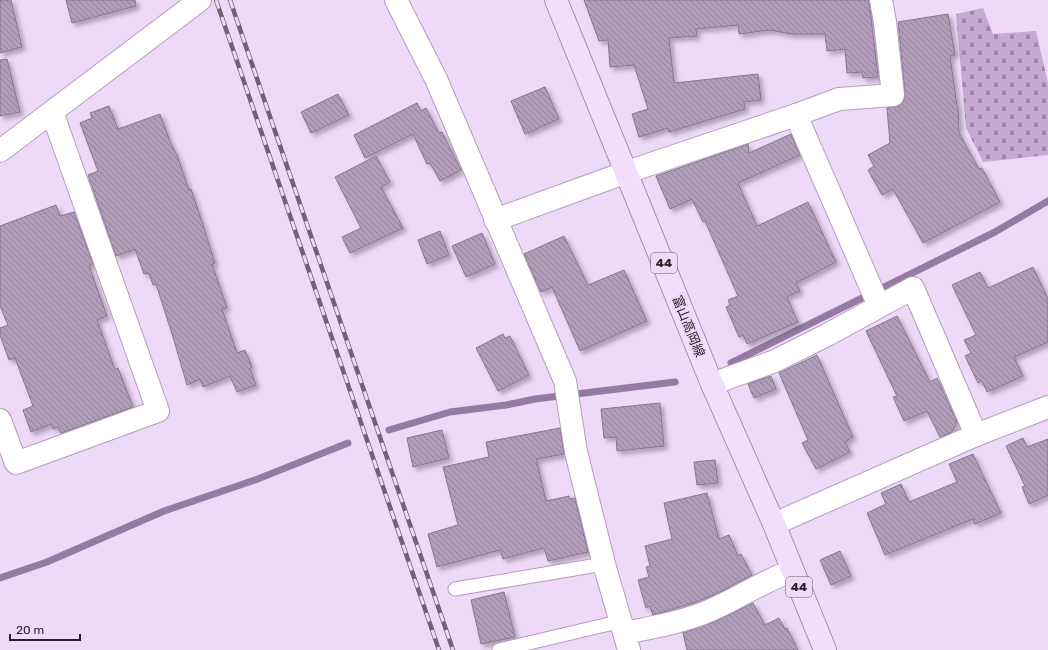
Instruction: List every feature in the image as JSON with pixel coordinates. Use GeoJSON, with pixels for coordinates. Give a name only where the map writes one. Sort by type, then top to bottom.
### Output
{"type":"FeatureCollection","features":[{"type":"Feature","properties":{"kind":"main road","name":"富山高岡線"},"geometry":{"type":"LineString","coordinates":[[556,0],[712,384],[774,524],[825,650]]}},
{"type":"Feature","properties":{"kind":"street"},"geometry":{"type":"LineString","coordinates":[[0,151],[200,0]]}},
{"type":"Feature","properties":{"kind":"street"},"geometry":{"type":"LineString","coordinates":[[396,0],[436,79],[565,381],[576,452],[604,564],[625,635],[679,621],[712,610],[775,576],[792,570]]}},
{"type":"Feature","properties":{"kind":"street"},"geometry":{"type":"LineString","coordinates":[[495,220],[627,172],[839,99],[893,95],[885,22],[881,0]]}},
{"type":"Feature","properties":{"kind":"street"},"geometry":{"type":"LineString","coordinates":[[0,420],[16,464],[158,411],[52,112]]}},
{"type":"Feature","properties":{"kind":"street"},"geometry":{"type":"LineString","coordinates":[[796,115],[879,306]]}},
{"type":"Feature","properties":{"kind":"street"},"geometry":{"type":"LineString","coordinates":[[712,384],[775,361],[827,335],[913,288],[976,436]]}},
{"type":"Feature","properties":{"kind":"street"},"geometry":{"type":"LineString","coordinates":[[774,524],[976,436],[1048,407]]}},
{"type":"Feature","properties":{"kind":"lane"},"geometry":{"type":"LineString","coordinates":[[455,589],[604,564]]}},
{"type":"Feature","properties":{"kind":"lane"},"geometry":{"type":"LineString","coordinates":[[499,650],[625,635]]}},
{"type":"Feature","properties":{"kind":"green space"},"geometry":{"type":"Polygon","coordinates":[[[983,8],[993,34],[1036,31],[1048,83],[1048,155],[983,162],[966,128],[956,14],[983,8]]]}},
{"type":"Feature","properties":{"kind":"building"},"geometry":{"type":"Polygon","coordinates":[[[0,0],[11,0],[22,47],[0,53],[0,0]]]}},
{"type":"Feature","properties":{"kind":"building"},"geometry":{"type":"Polygon","coordinates":[[[66,0],[135,0],[136,6],[72,23],[66,0]]]}},
{"type":"Feature","properties":{"kind":"building"},"geometry":{"type":"Polygon","coordinates":[[[584,0],[869,0],[878,77],[863,78],[862,72],[847,73],[845,49],[827,51],[825,34],[792,34],[769,30],[739,34],[738,25],[696,29],[697,36],[669,38],[674,83],[758,74],[761,100],[744,102],[745,109],[669,132],[668,128],[639,137],[632,114],[648,109],[634,65],[610,67],[608,40],[599,41],[584,0]]]}},
{"type":"Feature","properties":{"kind":"building"},"geometry":{"type":"Polygon","coordinates":[[[948,14],[955,55],[950,56],[958,106],[959,133],[979,169],[982,168],[1000,202],[923,243],[893,189],[882,195],[868,170],[874,166],[868,155],[890,143],[887,108],[900,105],[904,100],[905,94],[898,22],[948,14]]]}},
{"type":"Feature","properties":{"kind":"building"},"geometry":{"type":"Polygon","coordinates":[[[7,59],[20,112],[0,116],[0,60],[7,59]]]}},
{"type":"Feature","properties":{"kind":"building"},"geometry":{"type":"Polygon","coordinates":[[[545,87],[559,119],[525,134],[511,101],[545,87]]]}},
{"type":"Feature","properties":{"kind":"building"},"geometry":{"type":"Polygon","coordinates":[[[338,94],[349,115],[311,133],[301,112],[338,94]]]}},
{"type":"Feature","properties":{"kind":"building"},"geometry":{"type":"Polygon","coordinates":[[[417,103],[421,111],[426,108],[439,133],[442,132],[461,170],[440,181],[430,163],[427,164],[413,134],[365,158],[354,135],[417,103]]]}},
{"type":"Feature","properties":{"kind":"building"},"geometry":{"type":"Polygon","coordinates":[[[109,106],[118,129],[160,114],[171,144],[177,155],[189,190],[191,189],[203,225],[215,263],[212,264],[227,308],[222,309],[237,353],[245,350],[252,367],[250,368],[256,385],[237,392],[230,376],[203,387],[200,379],[187,385],[156,284],[153,285],[149,273],[144,274],[135,249],[116,256],[88,175],[98,171],[80,123],[92,118],[90,113],[109,106]]]}},
{"type":"Feature","properties":{"kind":"building"},"geometry":{"type":"Polygon","coordinates":[[[791,134],[800,155],[738,183],[757,226],[808,202],[836,262],[796,283],[800,291],[787,297],[798,322],[747,344],[743,335],[739,337],[726,307],[730,305],[728,300],[738,296],[705,221],[703,222],[692,199],[670,209],[656,176],[748,144],[749,153],[791,134]]]}},
{"type":"Feature","properties":{"kind":"building"},"geometry":{"type":"Polygon","coordinates":[[[376,156],[390,182],[381,187],[403,228],[350,253],[342,237],[361,228],[335,177],[376,156]]]}},
{"type":"Feature","properties":{"kind":"building"},"geometry":{"type":"Polygon","coordinates":[[[56,205],[60,216],[74,212],[93,264],[89,266],[107,316],[97,320],[115,370],[118,368],[133,407],[61,433],[58,427],[53,429],[51,424],[31,432],[23,410],[33,406],[15,358],[9,360],[0,335],[0,328],[8,325],[0,306],[0,226],[56,205]]]}},
{"type":"Feature","properties":{"kind":"building"},"geometry":{"type":"Polygon","coordinates":[[[440,231],[449,255],[427,264],[418,240],[440,231]]]}},
{"type":"Feature","properties":{"kind":"building"},"geometry":{"type":"Polygon","coordinates":[[[482,233],[495,264],[466,277],[452,246],[482,233]]]}},
{"type":"Feature","properties":{"kind":"building"},"geometry":{"type":"Polygon","coordinates":[[[564,236],[588,285],[624,270],[647,321],[580,351],[552,287],[541,292],[524,254],[564,236]]]}},
{"type":"Feature","properties":{"kind":"building"},"geometry":{"type":"Polygon","coordinates":[[[1033,267],[1048,299],[1048,342],[1014,357],[1023,376],[987,392],[982,381],[978,383],[965,356],[971,353],[964,340],[976,335],[952,285],[980,272],[988,288],[1033,267]]]}},
{"type":"Feature","properties":{"kind":"building"},"geometry":{"type":"Polygon","coordinates":[[[897,316],[930,382],[937,378],[957,422],[952,432],[940,437],[927,411],[904,421],[893,397],[897,396],[866,331],[897,316]]]}},
{"type":"Feature","properties":{"kind":"building"},"geometry":{"type":"Polygon","coordinates":[[[503,334],[505,338],[510,336],[529,375],[498,391],[476,348],[503,334]]]}},
{"type":"Feature","properties":{"kind":"building"},"geometry":{"type":"Polygon","coordinates":[[[817,355],[853,437],[845,442],[850,452],[816,469],[802,443],[808,440],[779,373],[817,355]]]}},
{"type":"Feature","properties":{"kind":"building"},"geometry":{"type":"Polygon","coordinates":[[[771,376],[776,389],[754,398],[748,384],[771,376]]]}},
{"type":"Feature","properties":{"kind":"building"},"geometry":{"type":"Polygon","coordinates":[[[660,403],[664,446],[617,451],[616,437],[604,438],[601,409],[660,403]]]}},
{"type":"Feature","properties":{"kind":"building"},"geometry":{"type":"Polygon","coordinates":[[[560,428],[564,454],[537,459],[537,462],[546,501],[569,496],[569,499],[575,498],[588,552],[548,561],[544,548],[503,559],[500,550],[437,567],[428,534],[458,525],[443,467],[489,457],[486,442],[560,428]]]}},
{"type":"Feature","properties":{"kind":"building"},"geometry":{"type":"Polygon","coordinates":[[[442,430],[449,458],[413,467],[407,438],[442,430]]]}},
{"type":"Feature","properties":{"kind":"building"},"geometry":{"type":"Polygon","coordinates":[[[1023,438],[1027,447],[1048,439],[1048,495],[1029,504],[1022,487],[1025,486],[1006,446],[1023,438]]]}},
{"type":"Feature","properties":{"kind":"building"},"geometry":{"type":"Polygon","coordinates":[[[973,454],[1001,513],[975,524],[973,519],[885,555],[867,513],[886,504],[881,493],[901,484],[909,502],[957,482],[949,464],[973,454]]]}},
{"type":"Feature","properties":{"kind":"building"},"geometry":{"type":"Polygon","coordinates":[[[715,460],[718,483],[697,485],[694,462],[715,460]]]}},
{"type":"Feature","properties":{"kind":"building"},"geometry":{"type":"Polygon","coordinates":[[[707,493],[719,539],[729,535],[738,556],[741,554],[752,575],[716,594],[696,602],[653,615],[650,606],[646,608],[638,580],[649,577],[646,567],[650,566],[645,546],[672,539],[664,503],[707,493]]]}},
{"type":"Feature","properties":{"kind":"building"},"geometry":{"type":"Polygon","coordinates":[[[840,551],[851,576],[831,585],[820,560],[840,551]]]}},
{"type":"Feature","properties":{"kind":"building"},"geometry":{"type":"Polygon","coordinates":[[[504,592],[515,637],[481,644],[471,600],[504,592]]]}},
{"type":"Feature","properties":{"kind":"building"},"geometry":{"type":"Polygon","coordinates":[[[753,603],[765,625],[779,618],[785,629],[787,628],[798,650],[687,650],[683,633],[716,621],[753,603]]]}},
{"type":"Feature","properties":{"kind":"waterway"},"geometry":{"type":"LineString","coordinates":[[731,363],[995,232],[1048,201]]}},
{"type":"Feature","properties":{"kind":"waterway"},"geometry":{"type":"LineString","coordinates":[[389,430],[450,412],[506,405],[535,399],[675,382]]}},
{"type":"Feature","properties":{"kind":"waterway"},"geometry":{"type":"LineString","coordinates":[[0,578],[47,562],[164,511],[255,480],[348,443]]}},
{"type":"Feature","properties":{"kind":"railway"},"geometry":{"type":"LineString","coordinates":[[216,0],[439,650]]}},
{"type":"Feature","properties":{"kind":"railway"},"geometry":{"type":"LineString","coordinates":[[230,0],[453,650]]}}]}
